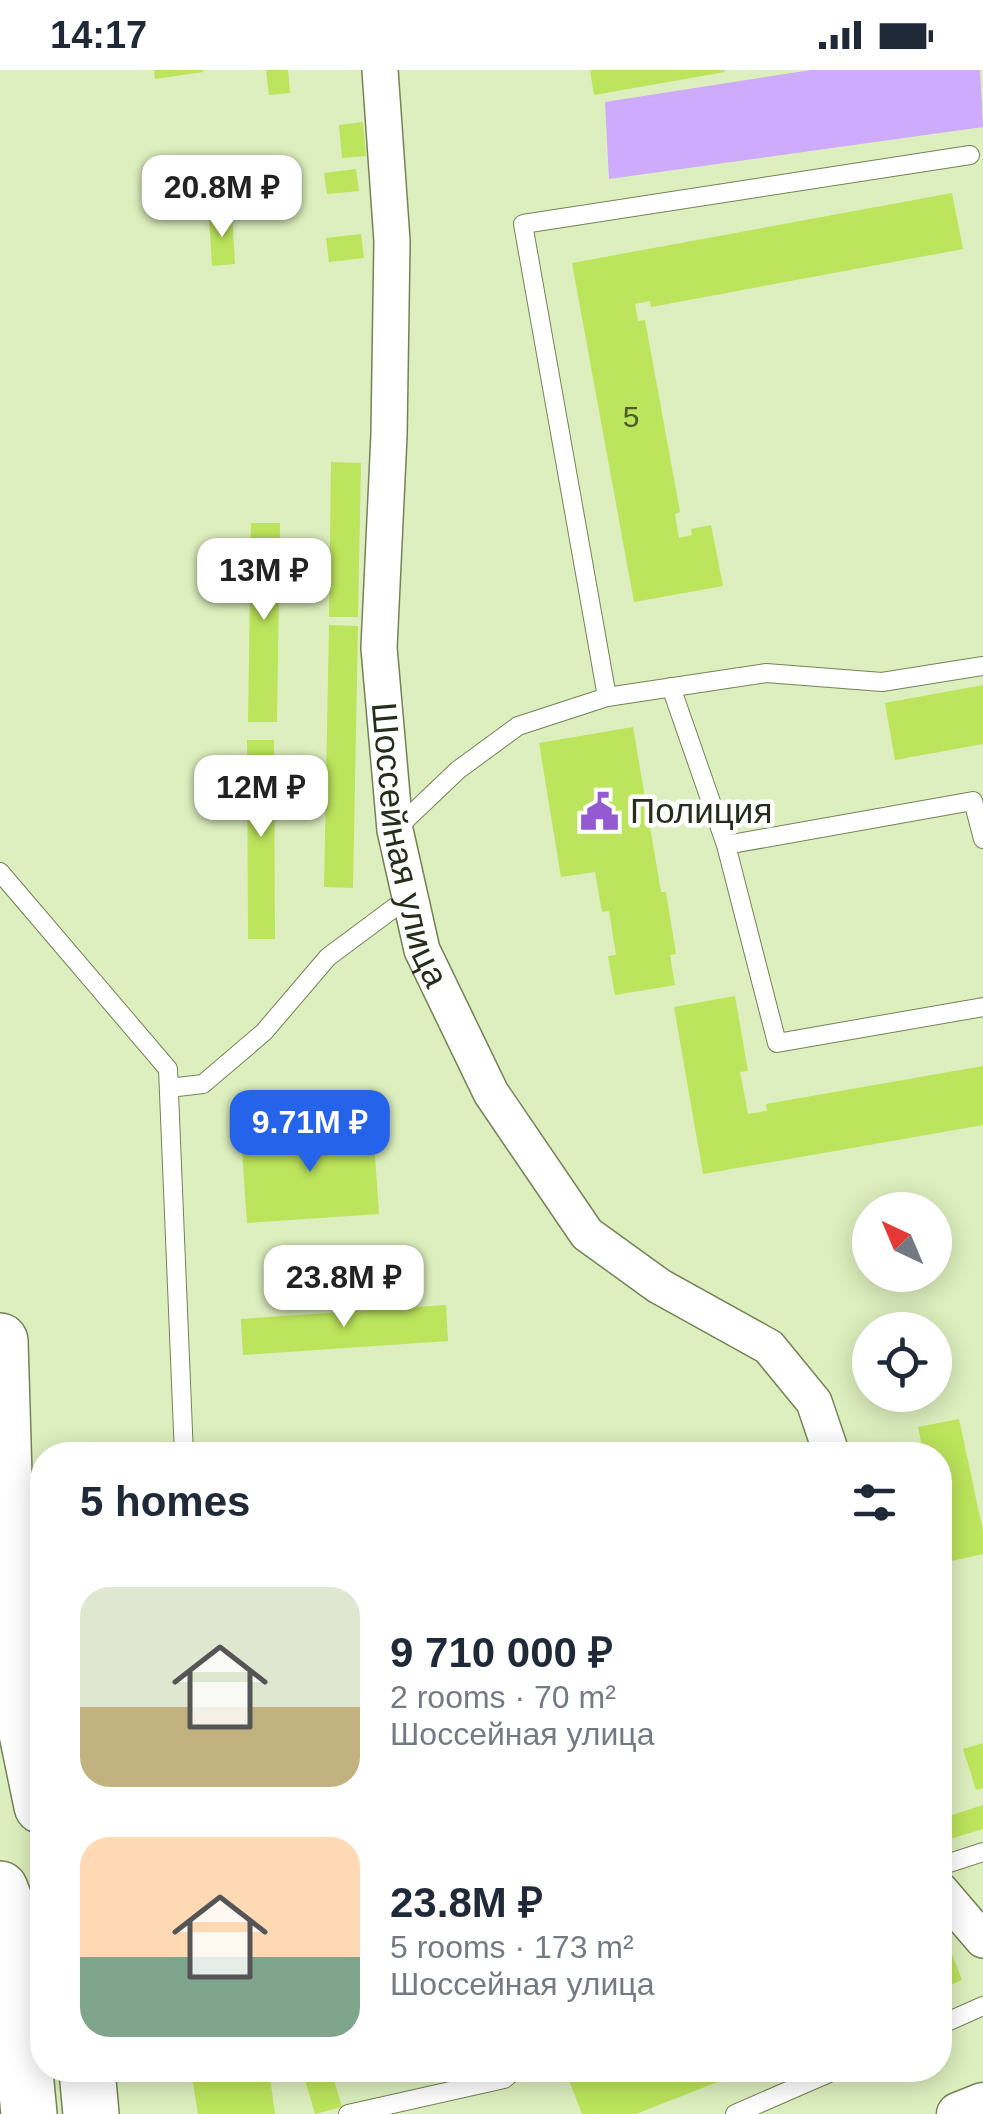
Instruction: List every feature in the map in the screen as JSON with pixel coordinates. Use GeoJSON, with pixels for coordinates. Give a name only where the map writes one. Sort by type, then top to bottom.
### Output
{"type":"FeatureCollection","features":[{"type":"Feature","properties":{"kind":"highway"},"geometry":{"type":"LineString","coordinates":[[0,1342],[9,1646],[30,1742]]}},
{"type":"Feature","properties":{"kind":"highway"},"geometry":{"type":"LineString","coordinates":[[0,1889],[10,1915],[29,2114]]}},
{"type":"Feature","properties":{"kind":"highway"},"geometry":{"type":"LineString","coordinates":[[88,2082],[91,2114]]}},
{"type":"Feature","properties":{"kind":"street","name":"Шоссейная улица"},"geometry":{"type":"LineString","coordinates":[[380,70],[392,241],[389,435],[379,648],[396,830],[422,950],[490,1093],[587,1234],[659,1286],[770,1347],[814,1402],[828,1442]]}},
{"type":"Feature","properties":{"kind":"street"},"geometry":{"type":"LineString","coordinates":[[952,1904],[983,1940]]}},
{"type":"Feature","properties":{"kind":"street"},"geometry":{"type":"LineString","coordinates":[[958,2114],[983,2104]]}},
{"type":"Feature","properties":{"kind":"lane"},"geometry":{"type":"LineString","coordinates":[[607,696],[523,224],[970,155]]}},
{"type":"Feature","properties":{"kind":"lane"},"geometry":{"type":"LineString","coordinates":[[396,830],[458,770],[518,726],[607,696],[766,673],[882,682],[983,666]]}},
{"type":"Feature","properties":{"kind":"lane"},"geometry":{"type":"LineString","coordinates":[[671,687],[726,845],[777,1043],[983,1007]]}},
{"type":"Feature","properties":{"kind":"lane"},"geometry":{"type":"LineString","coordinates":[[726,845],[973,801],[983,839]]}},
{"type":"Feature","properties":{"kind":"lane"},"geometry":{"type":"LineString","coordinates":[[0,872],[168,1069],[183,1442]]}},
{"type":"Feature","properties":{"kind":"lane"},"geometry":{"type":"LineString","coordinates":[[168,1088],[203,1084],[264,1032],[328,957],[410,896]]}},
{"type":"Feature","properties":{"kind":"lane"},"geometry":{"type":"LineString","coordinates":[[952,1862],[983,1852]]}},
{"type":"Feature","properties":{"kind":"lane"},"geometry":{"type":"LineString","coordinates":[[952,2020],[983,2006]]}},
{"type":"Feature","properties":{"kind":"lane"},"geometry":{"type":"LineString","coordinates":[[348,2114],[495,2082]]}},
{"type":"Feature","properties":{"kind":"lane"},"geometry":{"type":"LineString","coordinates":[[734,2114],[808,2082]]}},
{"type":"Feature","properties":{"kind":"shaded area"},"geometry":{"type":"Polygon","coordinates":[[[811,70],[980,70],[983,127],[609,179],[605,102],[811,70]]]}},
{"type":"Feature","properties":{"kind":"building"},"geometry":{"type":"Polygon","coordinates":[[[154,70],[203,70],[203,72],[155,79],[154,70]]]}},
{"type":"Feature","properties":{"kind":"building"},"geometry":{"type":"Polygon","coordinates":[[[266,70],[288,70],[290,93],[269,95],[266,70]]]}},
{"type":"Feature","properties":{"kind":"building"},"geometry":{"type":"Polygon","coordinates":[[[590,70],[724,70],[725,72],[594,95],[590,70]]]}},
{"type":"Feature","properties":{"kind":"building"},"geometry":{"type":"Polygon","coordinates":[[[363,122],[366,156],[342,158],[339,125],[363,122]]]}},
{"type":"Feature","properties":{"kind":"building"},"geometry":{"type":"Polygon","coordinates":[[[356,169],[359,191],[327,194],[324,173],[356,169]]]}},
{"type":"Feature","properties":{"kind":"building"},"geometry":{"type":"Polygon","coordinates":[[[952,193],[963,249],[651,307],[650,301],[635,304],[638,321],[645,320],[680,512],[675,514],[679,538],[692,535],[691,529],[711,525],[723,586],[634,602],[572,263],[952,193]]]}},
{"type":"Feature","properties":{"kind":"building"},"geometry":{"type":"Polygon","coordinates":[[[232,214],[235,264],[212,266],[209,216],[232,214]]]}},
{"type":"Feature","properties":{"kind":"building"},"geometry":{"type":"Polygon","coordinates":[[[361,234],[364,258],[329,262],[326,238],[361,234]]]}},
{"type":"Feature","properties":{"kind":"building"},"geometry":{"type":"Polygon","coordinates":[[[331,462],[361,463],[358,617],[329,617],[331,462]]]}},
{"type":"Feature","properties":{"kind":"building"},"geometry":{"type":"Polygon","coordinates":[[[251,523],[280,523],[277,722],[248,722],[251,523]]]}},
{"type":"Feature","properties":{"kind":"building"},"geometry":{"type":"Polygon","coordinates":[[[329,625],[358,626],[353,888],[324,887],[329,625]]]}},
{"type":"Feature","properties":{"kind":"building"},"geometry":{"type":"Polygon","coordinates":[[[983,685],[983,744],[895,760],[885,703],[983,685]]]}},
{"type":"Feature","properties":{"kind":"building"},"geometry":{"type":"Polygon","coordinates":[[[633,727],[661,892],[666,892],[676,954],[670,955],[675,985],[615,995],[608,956],[616,955],[609,911],[602,912],[595,872],[561,877],[539,743],[633,727]]]}},
{"type":"Feature","properties":{"kind":"building"},"geometry":{"type":"Polygon","coordinates":[[[247,740],[274,740],[275,939],[248,939],[247,740]]]}},
{"type":"Feature","properties":{"kind":"building"},"geometry":{"type":"Polygon","coordinates":[[[735,996],[748,1071],[740,1072],[748,1114],[767,1111],[766,1104],[983,1066],[983,1125],[703,1174],[674,1007],[735,996]]]}},
{"type":"Feature","properties":{"kind":"building"},"geometry":{"type":"Polygon","coordinates":[[[373,1127],[379,1214],[247,1223],[241,1136],[373,1127]]]}},
{"type":"Feature","properties":{"kind":"building"},"geometry":{"type":"Polygon","coordinates":[[[446,1305],[448,1341],[243,1355],[241,1319],[446,1305]]]}},
{"type":"Feature","properties":{"kind":"building"},"geometry":{"type":"Polygon","coordinates":[[[959,1419],[983,1531],[983,1554],[952,1561],[952,1442],[921,1442],[918,1427],[959,1419]]]}},
{"type":"Feature","properties":{"kind":"building"},"geometry":{"type":"Polygon","coordinates":[[[983,1743],[983,1788],[976,1790],[963,1749],[983,1743]]]}},
{"type":"Feature","properties":{"kind":"building"},"geometry":{"type":"Polygon","coordinates":[[[983,1805],[983,1829],[952,1838],[952,1815],[983,1805]]]}},
{"type":"Feature","properties":{"kind":"building"},"geometry":{"type":"Polygon","coordinates":[[[952,1954],[962,1980],[952,1985],[952,1954]]]}},
{"type":"Feature","properties":{"kind":"building"},"geometry":{"type":"Polygon","coordinates":[[[193,2082],[271,2082],[275,2114],[198,2114],[193,2082]]]}},
{"type":"Feature","properties":{"kind":"building"},"geometry":{"type":"Polygon","coordinates":[[[306,2082],[335,2082],[342,2107],[315,2114],[306,2082]]]}},
{"type":"Feature","properties":{"kind":"building"},"geometry":{"type":"Polygon","coordinates":[[[570,2082],[717,2082],[636,2114],[582,2114],[570,2082]]]}},
{"type":"Feature","properties":{"kind":"place","name":"Полиция"},"geometry":{"type":"Point","coordinates":[600,811]}}]}
